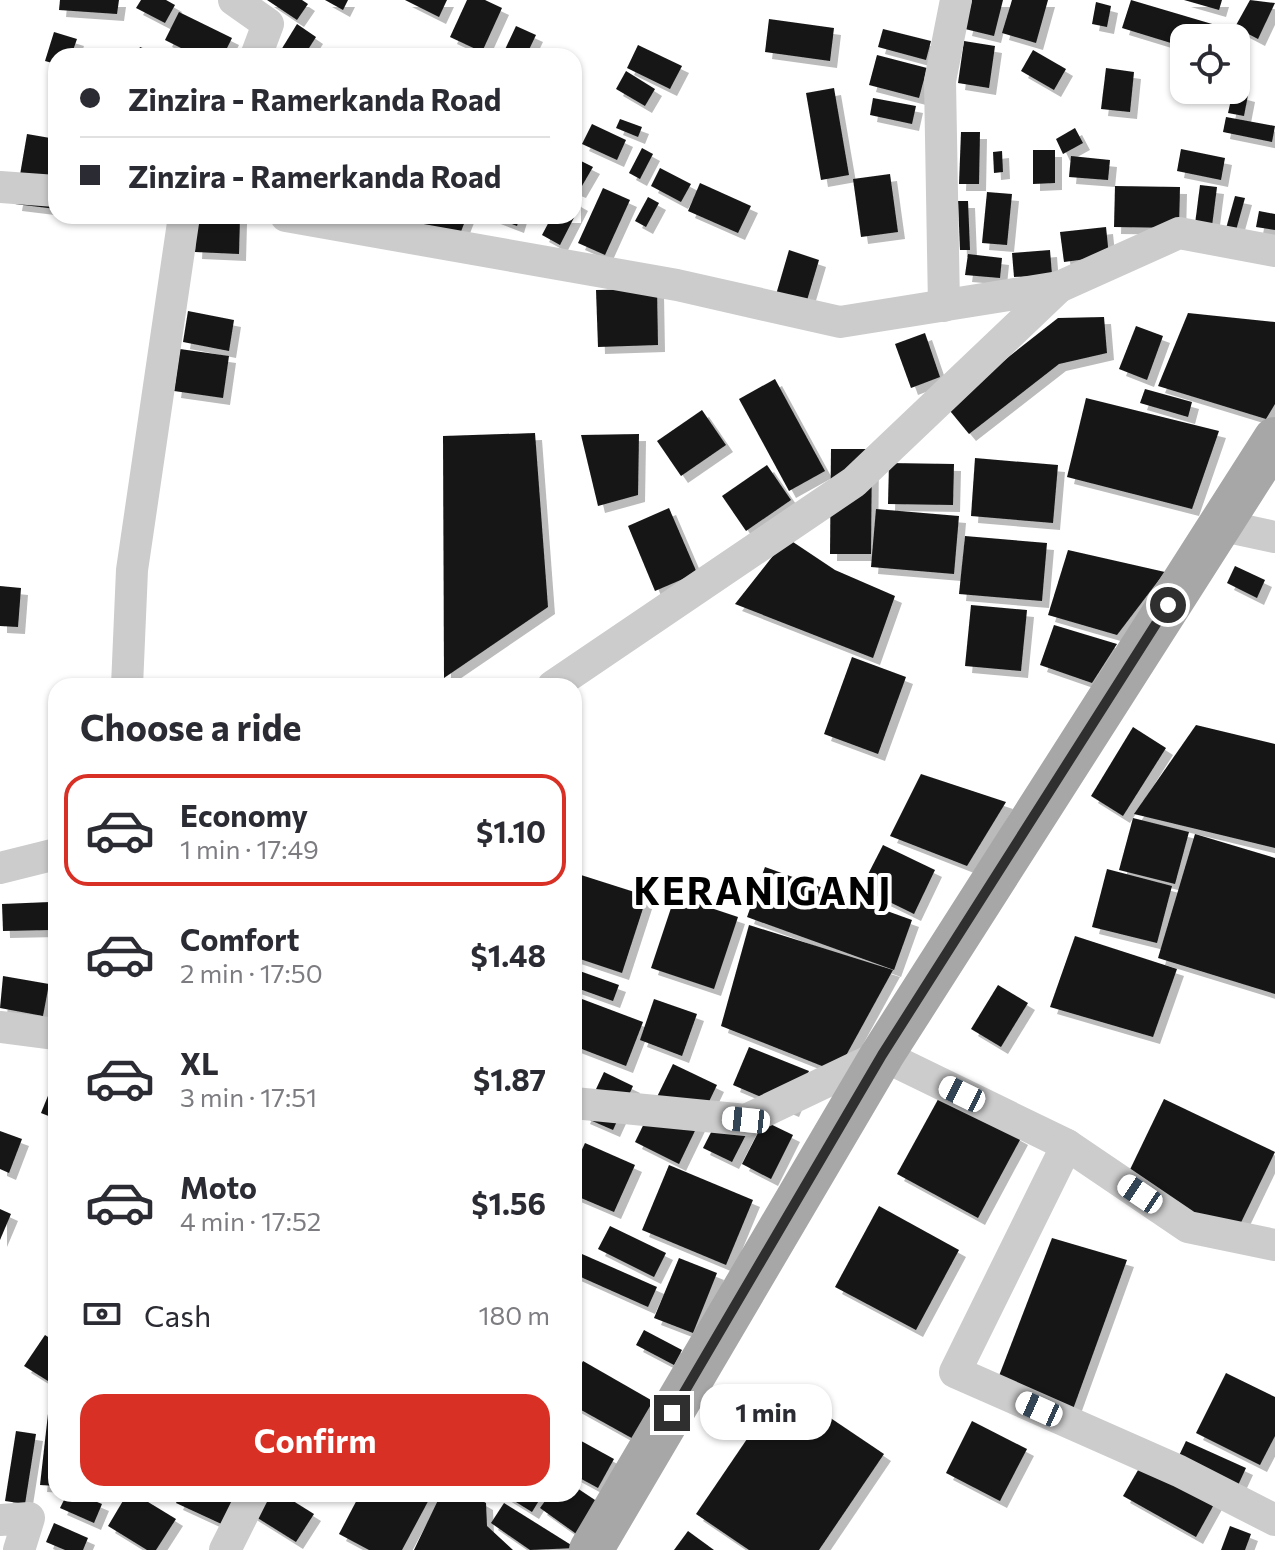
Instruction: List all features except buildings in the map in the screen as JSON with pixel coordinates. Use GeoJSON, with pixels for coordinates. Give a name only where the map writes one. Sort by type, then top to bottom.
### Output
{"type":"FeatureCollection","features":[{"type":"Feature","properties":{"kind":"main road"},"geometry":{"type":"LineString","coordinates":[[591,1550],[882,1055],[1275,439]]}},
{"type":"Feature","properties":{"kind":"street"},"geometry":{"type":"LineString","coordinates":[[234,0],[268,24],[259,48]]}},
{"type":"Feature","properties":{"kind":"street"},"geometry":{"type":"LineString","coordinates":[[944,306],[940,81],[956,0]]}},
{"type":"Feature","properties":{"kind":"street"},"geometry":{"type":"LineString","coordinates":[[0,187],[48,190]]}},
{"type":"Feature","properties":{"kind":"street"},"geometry":{"type":"LineString","coordinates":[[127,678],[132,570],[183,224]]}},
{"type":"Feature","properties":{"kind":"street"},"geometry":{"type":"LineString","coordinates":[[331,224],[677,285],[840,322],[1059,287],[1179,233],[1275,251]]}},
{"type":"Feature","properties":{"kind":"street"},"geometry":{"type":"LineString","coordinates":[[565,678],[854,482],[1059,287]]}},
{"type":"Feature","properties":{"kind":"street"},"geometry":{"type":"LineString","coordinates":[[1219,525],[1275,537]]}},
{"type":"Feature","properties":{"kind":"street"},"geometry":{"type":"LineString","coordinates":[[0,868],[48,856]]}},
{"type":"Feature","properties":{"kind":"street"},"geometry":{"type":"LineString","coordinates":[[0,1027],[48,1033]]}},
{"type":"Feature","properties":{"kind":"street"},"geometry":{"type":"LineString","coordinates":[[582,1104],[746,1120],[882,1055],[1067,1145],[1188,1227],[1275,1245]]}},
{"type":"Feature","properties":{"kind":"street"},"geometry":{"type":"LineString","coordinates":[[1067,1145],[955,1372],[1179,1471],[1275,1520]]}},
{"type":"Feature","properties":{"kind":"street"},"geometry":{"type":"LineString","coordinates":[[225,1550],[249,1502]]}},
{"type":"Feature","properties":{"kind":"street"},"geometry":{"type":"LineString","coordinates":[[0,1520],[29,1518],[19,1550]]}},
{"type":"Feature","properties":{"kind":"district","name":"KERANIGANJ"},"geometry":{"type":"Point","coordinates":[763,889]}},
{"type":"Feature","properties":{"kind":"route"},"geometry":{"type":"LineString","coordinates":[[672,1413],[882,1055],[1168,605]]}}]}
